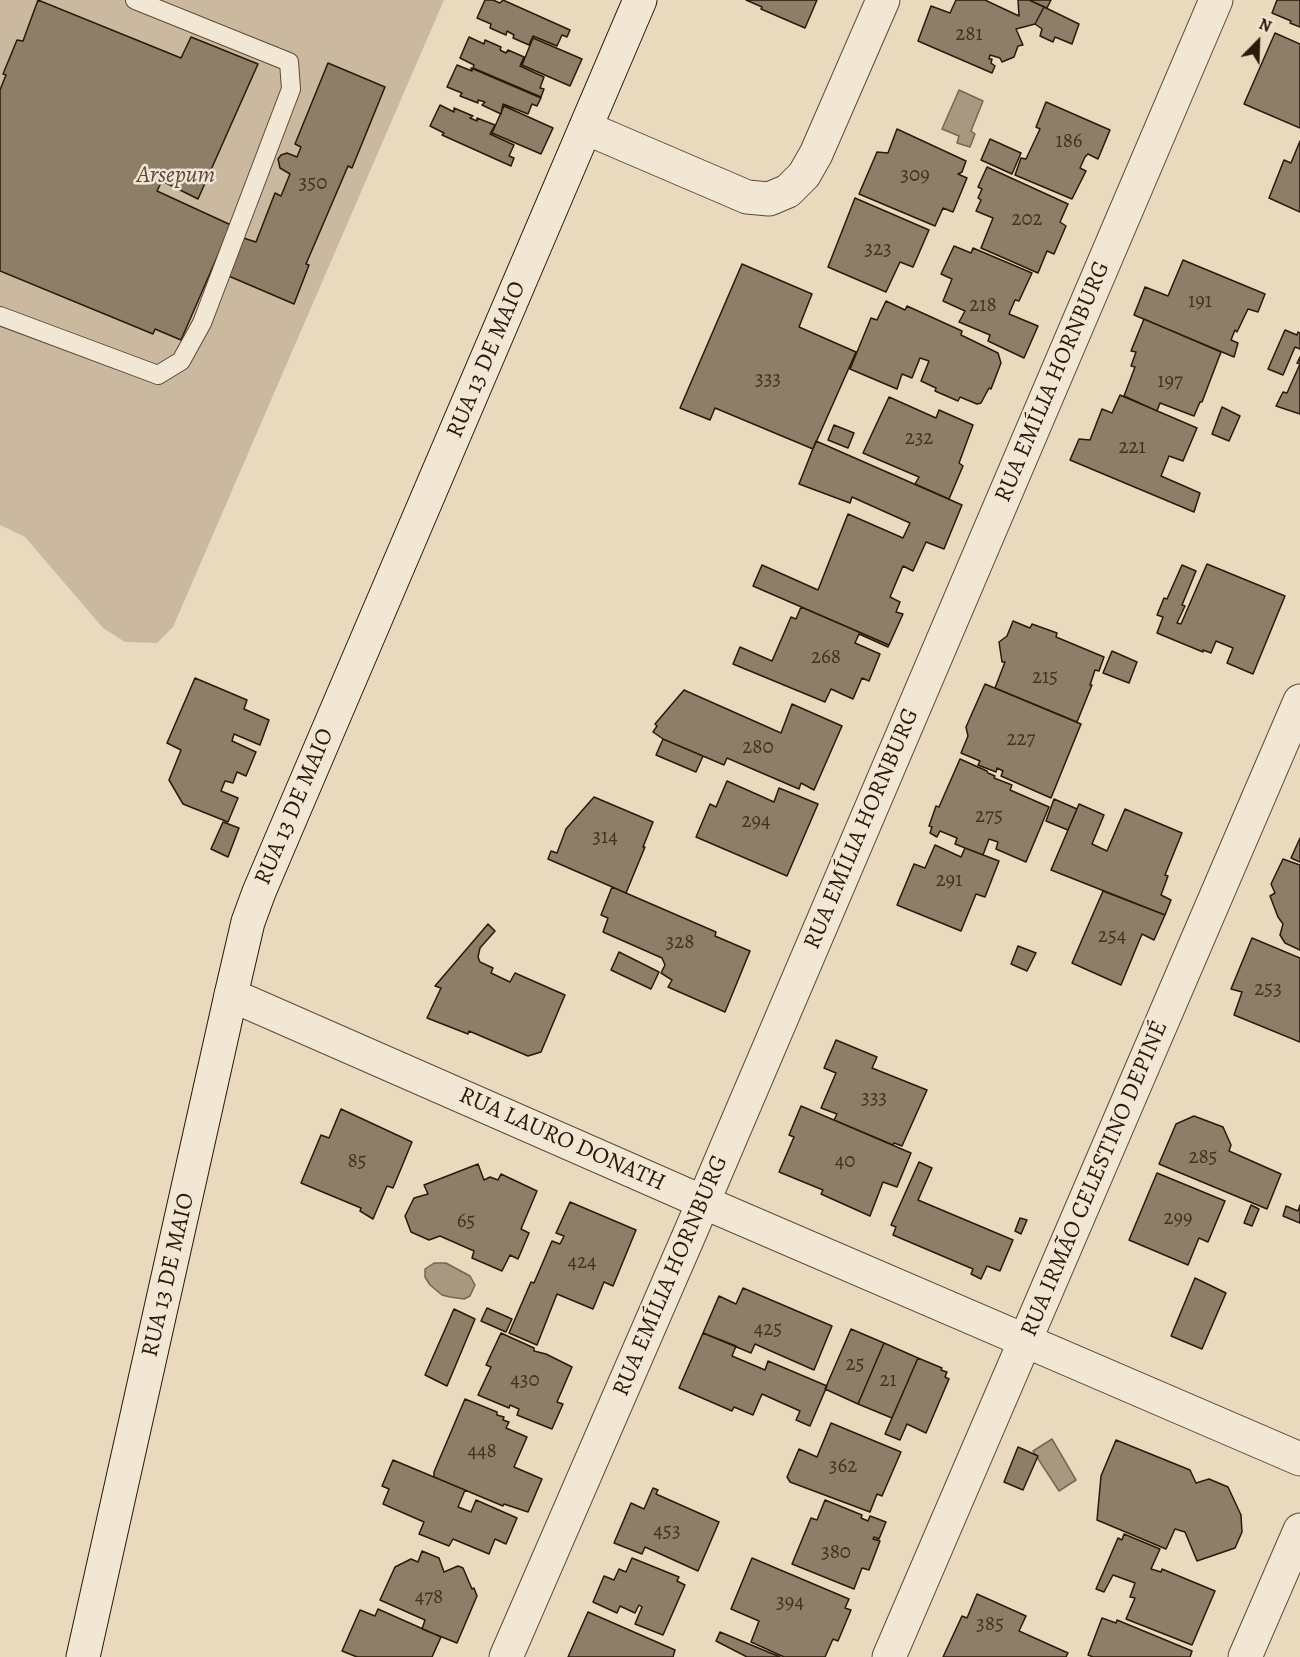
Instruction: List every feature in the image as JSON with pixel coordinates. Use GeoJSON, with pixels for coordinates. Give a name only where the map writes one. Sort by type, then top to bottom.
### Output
{"type":"FeatureCollection","features":[{"type":"Feature","properties":{"kind":"street","name":"RUA 13 DE MAIO"},"geometry":{"type":"LineString","coordinates":[[83,1657],[248,922],[639,0]]}},
{"type":"Feature","properties":{"kind":"street"},"geometry":{"type":"LineString","coordinates":[[586,128],[747,197],[769,199],[788,191],[804,175],[816,154],[882,0]]}},
{"type":"Feature","properties":{"kind":"street","name":"RUA EMÍLIA HORNBURG"},"geometry":{"type":"LineString","coordinates":[[506,1657],[703,1202],[1216,0]]}},
{"type":"Feature","properties":{"kind":"street","name":"RUA IRMÃO CELESTINO DEPINÉ"},"geometry":{"type":"LineString","coordinates":[[889,1657],[1300,701]]}},
{"type":"Feature","properties":{"kind":"street","name":"RUA LAURO DONATH"},"geometry":{"type":"LineString","coordinates":[[231,995],[703,1202],[1300,1459]]}},
{"type":"Feature","properties":{"kind":"street"},"geometry":{"type":"LineString","coordinates":[[1245,1657],[1300,1530]]}},
{"type":"Feature","properties":{"kind":"lane"},"geometry":{"type":"LineString","coordinates":[[0,316],[158,375],[181,361],[202,323],[291,89],[289,62],[135,0]]}},
{"type":"Feature","properties":{"kind":"green space","name":"Arsepum"},"geometry":{"type":"Polygon","coordinates":[[[0,0],[444,0],[173,627],[157,643],[125,642],[103,628],[25,537],[0,525],[0,0]]]}},
{"type":"Feature","properties":{"kind":"shaded area"},"geometry":{"type":"Polygon","coordinates":[[[959,90],[983,101],[971,131],[975,134],[970,147],[957,143],[959,136],[942,129],[959,90]]]}},
{"type":"Feature","properties":{"kind":"shaded area"},"geometry":{"type":"Polygon","coordinates":[[[434,1263],[446,1263],[470,1276],[475,1285],[470,1296],[464,1299],[442,1295],[430,1285],[425,1277],[425,1269],[434,1263]]]}},
{"type":"Feature","properties":{"kind":"shaded area"},"geometry":{"type":"Polygon","coordinates":[[[1052,1439],[1076,1480],[1059,1491],[1033,1451],[1052,1439]]]}},
{"type":"Feature","properties":{"kind":"building","name":"Arsepum"},"geometry":{"type":"Polygon","coordinates":[[[38,0],[181,58],[191,37],[258,64],[198,199],[162,181],[157,191],[231,225],[181,340],[155,329],[153,334],[0,271],[0,90],[6,75],[3,74],[17,40],[23,41],[38,0]]]}},
{"type":"Feature","properties":{"kind":"building"},"geometry":{"type":"Polygon","coordinates":[[[485,0],[500,3],[503,0],[570,30],[567,37],[562,35],[557,46],[533,36],[529,45],[513,38],[514,35],[507,31],[506,35],[490,28],[491,24],[477,18],[485,0]]]}},
{"type":"Feature","properties":{"kind":"building"},"geometry":{"type":"Polygon","coordinates":[[[746,0],[817,0],[805,28],[746,0]]]}},
{"type":"Feature","properties":{"kind":"building"},"geometry":{"type":"Polygon","coordinates":[[[956,0],[985,0],[1019,16],[1018,0],[1029,0],[1044,7],[1035,24],[1016,29],[1023,45],[1018,46],[1014,57],[1002,62],[1000,58],[990,55],[989,59],[992,59],[991,63],[995,66],[992,73],[918,41],[931,6],[950,13],[956,0]]]}},
{"type":"Feature","properties":{"kind":"building"},"geometry":{"type":"Polygon","coordinates":[[[1029,0],[1051,0],[1047,8],[1029,0]]]}},
{"type":"Feature","properties":{"kind":"building"},"geometry":{"type":"Polygon","coordinates":[[[1277,0],[1300,0],[1300,27],[1272,13],[1277,0]]]}},
{"type":"Feature","properties":{"kind":"building"},"geometry":{"type":"Polygon","coordinates":[[[1044,7],[1079,24],[1072,44],[1055,37],[1053,42],[1040,36],[1042,29],[1035,24],[1044,7]]]}},
{"type":"Feature","properties":{"kind":"building"},"geometry":{"type":"Polygon","coordinates":[[[1275,33],[1300,44],[1300,128],[1244,104],[1275,33]]]}},
{"type":"Feature","properties":{"kind":"building"},"geometry":{"type":"Polygon","coordinates":[[[469,37],[484,44],[485,40],[501,47],[500,50],[506,53],[508,50],[524,57],[520,66],[544,77],[540,88],[544,89],[541,97],[473,68],[474,65],[460,58],[469,37]]]}},
{"type":"Feature","properties":{"kind":"building"},"geometry":{"type":"Polygon","coordinates":[[[533,38],[582,59],[570,86],[522,65],[533,38]]]}},
{"type":"Feature","properties":{"kind":"building","name":"Arsepum"},"geometry":{"type":"Polygon","coordinates":[[[328,63],[385,87],[352,168],[348,166],[306,264],[309,265],[294,304],[224,274],[240,237],[256,242],[275,193],[281,196],[290,174],[280,168],[278,159],[287,153],[297,157],[301,147],[295,144],[328,63]]]}},
{"type":"Feature","properties":{"kind":"building"},"geometry":{"type":"Polygon","coordinates":[[[457,65],[472,71],[471,68],[541,98],[537,106],[532,104],[528,114],[503,104],[501,114],[482,105],[485,102],[478,100],[478,103],[460,96],[462,93],[447,87],[457,65]]]}},
{"type":"Feature","properties":{"kind":"building"},"geometry":{"type":"Polygon","coordinates":[[[1046,102],[1110,130],[1098,159],[1088,154],[1085,157],[1080,168],[1086,171],[1072,199],[1015,175],[1021,158],[1026,159],[1040,129],[1036,127],[1046,102]]]}},
{"type":"Feature","properties":{"kind":"building"},"geometry":{"type":"Polygon","coordinates":[[[440,105],[454,112],[454,108],[473,116],[470,118],[477,121],[477,118],[495,125],[490,134],[514,145],[509,156],[514,158],[511,166],[442,135],[444,133],[430,126],[440,105]]]}},
{"type":"Feature","properties":{"kind":"building"},"geometry":{"type":"Polygon","coordinates":[[[504,106],[553,128],[541,154],[492,133],[504,106]]]}},
{"type":"Feature","properties":{"kind":"building"},"geometry":{"type":"Polygon","coordinates":[[[897,129],[966,161],[962,172],[958,174],[967,178],[953,212],[943,208],[935,226],[859,194],[877,152],[888,153],[897,129]]]}},
{"type":"Feature","properties":{"kind":"building"},"geometry":{"type":"Polygon","coordinates":[[[990,139],[1021,153],[1012,174],[981,160],[990,139]]]}},
{"type":"Feature","properties":{"kind":"building"},"geometry":{"type":"Polygon","coordinates":[[[1300,141],[1300,212],[1269,198],[1284,160],[1291,163],[1300,141]]]}},
{"type":"Feature","properties":{"kind":"building"},"geometry":{"type":"Polygon","coordinates":[[[987,167],[1068,204],[1060,222],[1066,226],[1054,254],[1047,251],[1038,273],[981,248],[993,218],[976,211],[981,200],[978,198],[982,189],[978,187],[987,167]]]}},
{"type":"Feature","properties":{"kind":"building"},"geometry":{"type":"Polygon","coordinates":[[[855,198],[929,230],[913,267],[900,262],[886,292],[828,267],[855,198]]]}},
{"type":"Feature","properties":{"kind":"building"},"geometry":{"type":"Polygon","coordinates":[[[954,246],[971,253],[973,248],[1032,273],[1019,301],[1015,300],[1009,314],[1038,326],[1024,358],[988,341],[990,335],[959,322],[965,311],[943,301],[952,279],[941,274],[954,246]]]}},
{"type":"Feature","properties":{"kind":"building"},"geometry":{"type":"Polygon","coordinates":[[[1183,260],[1265,294],[1258,312],[1248,309],[1237,332],[1235,330],[1231,340],[1238,343],[1234,357],[1134,315],[1145,287],[1168,296],[1183,260]]]}},
{"type":"Feature","properties":{"kind":"building"},"geometry":{"type":"Polygon","coordinates":[[[742,264],[812,294],[799,327],[856,352],[813,449],[715,408],[710,420],[680,408],[742,264]]]}},
{"type":"Feature","properties":{"kind":"building"},"geometry":{"type":"Polygon","coordinates":[[[886,301],[905,310],[907,306],[962,331],[961,335],[998,353],[1001,363],[991,389],[989,388],[981,403],[977,404],[960,397],[958,401],[935,391],[936,388],[921,381],[929,361],[920,358],[912,378],[902,374],[897,389],[850,369],[871,318],[877,320],[886,301]]]}},
{"type":"Feature","properties":{"kind":"building"},"geometry":{"type":"Polygon","coordinates":[[[1144,319],[1221,352],[1202,402],[1194,416],[1160,403],[1157,411],[1124,396],[1135,367],[1131,366],[1136,352],[1131,351],[1144,319]]]}},
{"type":"Feature","properties":{"kind":"building"},"geometry":{"type":"Polygon","coordinates":[[[1285,330],[1297,335],[1298,332],[1300,333],[1300,349],[1295,347],[1283,375],[1268,369],[1285,330]]]}},
{"type":"Feature","properties":{"kind":"building"},"geometry":{"type":"Polygon","coordinates":[[[1300,364],[1300,414],[1276,406],[1283,392],[1287,393],[1300,364]]]}},
{"type":"Feature","properties":{"kind":"building"},"geometry":{"type":"Polygon","coordinates":[[[1120,395],[1197,428],[1183,461],[1169,456],[1161,476],[1200,493],[1194,512],[1070,460],[1079,439],[1090,440],[1102,409],[1112,413],[1120,395]]]}},
{"type":"Feature","properties":{"kind":"building"},"geometry":{"type":"Polygon","coordinates":[[[889,397],[936,418],[939,410],[973,425],[959,463],[963,466],[949,499],[915,484],[919,477],[863,453],[889,397]]]}},
{"type":"Feature","properties":{"kind":"building"},"geometry":{"type":"Polygon","coordinates":[[[1222,407],[1240,416],[1229,441],[1212,434],[1222,407]]]}},
{"type":"Feature","properties":{"kind":"building"},"geometry":{"type":"Polygon","coordinates":[[[834,425],[854,433],[848,448],[828,440],[834,425]]]}},
{"type":"Feature","properties":{"kind":"building"},"geometry":{"type":"Polygon","coordinates":[[[816,441],[962,505],[944,549],[926,542],[913,571],[903,566],[890,597],[900,602],[896,612],[903,614],[889,645],[753,586],[762,565],[818,590],[848,514],[903,538],[910,523],[852,497],[850,503],[799,484],[816,441]]]}},
{"type":"Feature","properties":{"kind":"building"},"geometry":{"type":"Polygon","coordinates":[[[1207,564],[1285,596],[1253,674],[1227,663],[1233,648],[1216,641],[1211,653],[1203,650],[1203,652],[1157,633],[1163,617],[1157,615],[1182,565],[1196,571],[1182,605],[1185,606],[1177,623],[1181,624],[1207,564]]]}},
{"type":"Feature","properties":{"kind":"building"},"geometry":{"type":"Polygon","coordinates":[[[801,607],[889,645],[888,647],[859,634],[855,643],[880,654],[869,681],[862,678],[853,699],[831,689],[825,702],[733,664],[740,647],[772,661],[791,617],[796,619],[801,607]]]}},
{"type":"Feature","properties":{"kind":"building"},"geometry":{"type":"Polygon","coordinates":[[[1013,621],[1030,628],[1032,624],[1057,633],[1056,637],[1104,657],[1099,671],[1095,670],[1090,685],[1092,685],[1077,722],[995,688],[1005,662],[1002,662],[999,642],[1007,636],[1013,621]]]}},
{"type":"Feature","properties":{"kind":"building"},"geometry":{"type":"Polygon","coordinates":[[[1112,651],[1137,662],[1129,683],[1103,673],[1112,651]]]}},
{"type":"Feature","properties":{"kind":"building"},"geometry":{"type":"Polygon","coordinates":[[[195,678],[247,700],[244,709],[269,720],[260,745],[234,734],[232,741],[256,752],[246,776],[237,772],[233,783],[225,781],[221,791],[238,798],[228,822],[183,804],[169,780],[181,750],[167,743],[195,678]]]}},
{"type":"Feature","properties":{"kind":"building"},"geometry":{"type":"Polygon","coordinates":[[[985,684],[1081,724],[1051,798],[1001,776],[1003,771],[997,768],[996,772],[978,765],[980,761],[961,753],[968,736],[966,727],[985,684]]]}},
{"type":"Feature","properties":{"kind":"building"},"geometry":{"type":"Polygon","coordinates":[[[684,690],[781,733],[792,704],[842,726],[814,790],[801,783],[799,789],[727,758],[724,765],[663,739],[653,732],[657,726],[655,724],[684,690]]]}},
{"type":"Feature","properties":{"kind":"building"},"geometry":{"type":"Polygon","coordinates":[[[663,739],[703,756],[696,772],[656,755],[663,739]]]}},
{"type":"Feature","properties":{"kind":"building"},"geometry":{"type":"Polygon","coordinates":[[[960,759],[1012,785],[1010,790],[1049,807],[1026,862],[996,849],[998,842],[989,839],[983,855],[955,844],[957,838],[940,831],[937,837],[930,833],[932,827],[929,826],[936,806],[939,807],[960,759]]]}},
{"type":"Feature","properties":{"kind":"building"},"geometry":{"type":"Polygon","coordinates":[[[727,781],[774,802],[779,788],[818,804],[787,876],[696,837],[710,804],[716,807],[727,781]]]}},
{"type":"Feature","properties":{"kind":"building"},"geometry":{"type":"Polygon","coordinates":[[[594,797],[653,822],[626,893],[548,859],[551,851],[557,853],[566,829],[594,797]]]}},
{"type":"Feature","properties":{"kind":"building"},"geometry":{"type":"Polygon","coordinates":[[[1054,799],[1077,809],[1068,830],[1046,821],[1054,799]]]}},
{"type":"Feature","properties":{"kind":"building"},"geometry":{"type":"Polygon","coordinates":[[[1079,804],[1104,815],[1092,844],[1107,851],[1125,809],[1182,833],[1165,875],[1168,876],[1161,895],[1171,900],[1165,915],[1051,870],[1079,804]]]}},
{"type":"Feature","properties":{"kind":"building"},"geometry":{"type":"Polygon","coordinates":[[[223,822],[239,828],[228,857],[211,849],[223,822]]]}},
{"type":"Feature","properties":{"kind":"building"},"geometry":{"type":"Polygon","coordinates":[[[1300,838],[1300,862],[1291,858],[1300,838]]]}},
{"type":"Feature","properties":{"kind":"building"},"geometry":{"type":"Polygon","coordinates":[[[935,845],[961,857],[965,848],[999,861],[985,897],[976,894],[961,931],[897,905],[914,864],[925,868],[935,845]]]}},
{"type":"Feature","properties":{"kind":"building"},"geometry":{"type":"Polygon","coordinates":[[[1283,859],[1300,865],[1300,950],[1285,943],[1280,935],[1283,924],[1270,896],[1275,893],[1271,884],[1283,859]]]}},
{"type":"Feature","properties":{"kind":"building"},"geometry":{"type":"Polygon","coordinates":[[[612,887],[716,932],[715,936],[750,951],[725,1012],[668,987],[672,980],[661,973],[665,965],[662,958],[603,932],[608,918],[601,915],[612,887]]]}},
{"type":"Feature","properties":{"kind":"building"},"geometry":{"type":"Polygon","coordinates":[[[1103,891],[1165,915],[1154,940],[1142,934],[1121,985],[1072,963],[1103,891]]]}},
{"type":"Feature","properties":{"kind":"building"},"geometry":{"type":"Polygon","coordinates":[[[488,924],[495,931],[480,948],[478,957],[480,962],[493,968],[491,973],[510,982],[515,973],[565,995],[541,1052],[528,1056],[469,1031],[468,1034],[427,1018],[441,988],[435,986],[488,924]]]}},
{"type":"Feature","properties":{"kind":"building"},"geometry":{"type":"Polygon","coordinates":[[[1252,938],[1300,958],[1300,1042],[1234,1015],[1242,992],[1231,989],[1252,938]]]}},
{"type":"Feature","properties":{"kind":"building"},"geometry":{"type":"Polygon","coordinates":[[[1018,946],[1036,953],[1027,971],[1011,964],[1018,946]]]}},
{"type":"Feature","properties":{"kind":"building"},"geometry":{"type":"Polygon","coordinates":[[[619,952],[659,972],[651,989],[611,970],[619,952]]]}},
{"type":"Feature","properties":{"kind":"building"},"geometry":{"type":"Polygon","coordinates":[[[836,1040],[877,1057],[872,1068],[927,1090],[902,1146],[894,1143],[893,1145],[834,1120],[837,1114],[821,1108],[836,1073],[824,1068],[836,1040]]]}},
{"type":"Feature","properties":{"kind":"building"},"geometry":{"type":"Polygon","coordinates":[[[801,1106],[911,1153],[897,1187],[883,1182],[870,1216],[821,1194],[823,1190],[779,1172],[794,1137],[789,1135],[801,1106]]]}},
{"type":"Feature","properties":{"kind":"building"},"geometry":{"type":"Polygon","coordinates":[[[341,1109],[412,1142],[393,1188],[387,1186],[373,1219],[360,1211],[361,1208],[301,1183],[321,1135],[329,1138],[341,1109]]]}},
{"type":"Feature","properties":{"kind":"building"},"geometry":{"type":"Polygon","coordinates":[[[1194,1116],[1223,1127],[1231,1145],[1229,1151],[1281,1174],[1267,1209],[1159,1164],[1176,1124],[1194,1116]]]}},
{"type":"Feature","properties":{"kind":"building"},"geometry":{"type":"Polygon","coordinates":[[[919,1162],[932,1168],[918,1200],[1013,1240],[1000,1271],[987,1266],[981,1279],[971,1274],[973,1269],[893,1235],[896,1227],[891,1225],[919,1162]]]}},
{"type":"Feature","properties":{"kind":"building"},"geometry":{"type":"Polygon","coordinates":[[[478,1164],[484,1180],[490,1177],[498,1180],[501,1174],[537,1191],[521,1229],[529,1233],[518,1259],[510,1255],[502,1271],[472,1258],[474,1251],[440,1236],[429,1240],[411,1232],[405,1216],[414,1198],[428,1194],[424,1185],[478,1164]]]}},
{"type":"Feature","properties":{"kind":"building"},"geometry":{"type":"Polygon","coordinates":[[[1157,1173],[1225,1201],[1208,1242],[1199,1238],[1188,1265],[1129,1240],[1157,1173]]]}},
{"type":"Feature","properties":{"kind":"building"},"geometry":{"type":"Polygon","coordinates":[[[570,1202],[636,1230],[613,1286],[604,1282],[593,1309],[557,1294],[537,1345],[509,1333],[552,1241],[560,1244],[564,1236],[556,1233],[570,1202]]]}},
{"type":"Feature","properties":{"kind":"building"},"geometry":{"type":"Polygon","coordinates":[[[1251,1205],[1259,1209],[1252,1226],[1244,1223],[1251,1205]]]}},
{"type":"Feature","properties":{"kind":"building"},"geometry":{"type":"Polygon","coordinates":[[[1300,1205],[1300,1223],[1283,1216],[1286,1206],[1298,1211],[1300,1205]]]}},
{"type":"Feature","properties":{"kind":"building"},"geometry":{"type":"Polygon","coordinates":[[[1020,1218],[1027,1220],[1021,1234],[1015,1231],[1020,1218]]]}},
{"type":"Feature","properties":{"kind":"building"},"geometry":{"type":"Polygon","coordinates":[[[1195,1278],[1226,1293],[1202,1349],[1171,1336],[1195,1278]]]}},
{"type":"Feature","properties":{"kind":"building"},"geometry":{"type":"Polygon","coordinates":[[[743,1288],[832,1326],[814,1370],[755,1344],[751,1353],[703,1333],[719,1296],[736,1304],[743,1288]]]}},
{"type":"Feature","properties":{"kind":"building"},"geometry":{"type":"Polygon","coordinates":[[[487,1308],[512,1319],[506,1332],[481,1321],[487,1308]]]}},
{"type":"Feature","properties":{"kind":"building"},"geometry":{"type":"Polygon","coordinates":[[[454,1309],[475,1319],[447,1386],[425,1375],[454,1309]]]}},
{"type":"Feature","properties":{"kind":"building"},"geometry":{"type":"Polygon","coordinates":[[[851,1329],[884,1343],[858,1404],[825,1389],[851,1329]]]}},
{"type":"Feature","properties":{"kind":"building"},"geometry":{"type":"Polygon","coordinates":[[[501,1333],[534,1348],[534,1351],[546,1354],[572,1367],[557,1402],[563,1404],[552,1429],[517,1415],[519,1409],[510,1405],[509,1408],[478,1395],[491,1367],[486,1365],[501,1333]]]}},
{"type":"Feature","properties":{"kind":"building"},"geometry":{"type":"Polygon","coordinates":[[[703,1333],[736,1346],[732,1356],[765,1370],[768,1361],[827,1386],[810,1426],[796,1420],[800,1411],[762,1394],[753,1415],[734,1407],[732,1411],[679,1388],[703,1333]]]}},
{"type":"Feature","properties":{"kind":"building"},"geometry":{"type":"Polygon","coordinates":[[[884,1343],[918,1358],[892,1418],[858,1404],[884,1343]]]}},
{"type":"Feature","properties":{"kind":"building"},"geometry":{"type":"Polygon","coordinates":[[[918,1358],[942,1368],[941,1370],[947,1372],[945,1377],[949,1379],[926,1433],[907,1424],[900,1440],[885,1434],[918,1358]]]}},
{"type":"Feature","properties":{"kind":"building"},"geometry":{"type":"Polygon","coordinates":[[[465,1399],[497,1412],[497,1415],[504,1417],[503,1420],[509,1422],[506,1428],[527,1437],[514,1467],[542,1479],[528,1512],[504,1504],[503,1506],[434,1477],[434,1472],[465,1399]]]}},
{"type":"Feature","properties":{"kind":"building"},"geometry":{"type":"Polygon","coordinates":[[[831,1423],[901,1452],[882,1496],[877,1494],[870,1512],[790,1482],[787,1477],[799,1449],[817,1457],[831,1423]]]}},
{"type":"Feature","properties":{"kind":"building"},"geometry":{"type":"Polygon","coordinates":[[[1116,1440],[1190,1470],[1196,1483],[1209,1479],[1228,1487],[1241,1515],[1242,1532],[1235,1548],[1197,1561],[1185,1532],[1175,1529],[1166,1549],[1097,1520],[1101,1476],[1116,1440]]]}},
{"type":"Feature","properties":{"kind":"building"},"geometry":{"type":"Polygon","coordinates":[[[1018,1447],[1038,1456],[1023,1490],[1004,1482],[1018,1447]]]}},
{"type":"Feature","properties":{"kind":"building"},"geometry":{"type":"Polygon","coordinates":[[[393,1460],[465,1490],[458,1507],[471,1512],[476,1500],[517,1518],[506,1544],[495,1539],[489,1554],[453,1539],[449,1546],[419,1534],[424,1522],[383,1504],[389,1489],[382,1486],[393,1460]]]}},
{"type":"Feature","properties":{"kind":"building"},"geometry":{"type":"Polygon","coordinates":[[[653,1488],[658,1490],[656,1494],[719,1522],[698,1571],[645,1547],[642,1554],[614,1543],[631,1503],[644,1509],[653,1488]]]}},
{"type":"Feature","properties":{"kind":"building"},"geometry":{"type":"Polygon","coordinates":[[[825,1500],[862,1515],[861,1518],[868,1521],[870,1516],[886,1522],[879,1539],[874,1537],[873,1539],[880,1541],[869,1570],[862,1568],[854,1589],[792,1564],[811,1518],[817,1520],[825,1500]]]}},
{"type":"Feature","properties":{"kind":"building"},"geometry":{"type":"Polygon","coordinates":[[[1124,1534],[1160,1549],[1151,1569],[1161,1572],[1162,1569],[1215,1591],[1192,1645],[1126,1619],[1135,1598],[1130,1597],[1135,1583],[1113,1575],[1104,1592],[1096,1589],[1118,1538],[1122,1540],[1124,1534]]]}},
{"type":"Feature","properties":{"kind":"building"},"geometry":{"type":"Polygon","coordinates":[[[422,1551],[439,1558],[444,1572],[458,1566],[463,1568],[472,1589],[474,1588],[477,1596],[457,1643],[422,1629],[425,1620],[380,1600],[395,1567],[411,1559],[418,1562],[422,1551]]]}},
{"type":"Feature","properties":{"kind":"building"},"geometry":{"type":"Polygon","coordinates":[[[632,1558],[679,1577],[677,1581],[685,1585],[663,1635],[635,1624],[642,1607],[639,1605],[635,1613],[620,1606],[617,1613],[593,1602],[604,1576],[614,1580],[619,1569],[626,1572],[632,1558]]]}},
{"type":"Feature","properties":{"kind":"building"},"geometry":{"type":"Polygon","coordinates":[[[752,1558],[849,1599],[845,1608],[851,1610],[838,1641],[833,1639],[825,1657],[784,1657],[751,1642],[759,1621],[731,1609],[752,1558]]]}},
{"type":"Feature","properties":{"kind":"building"},"geometry":{"type":"Polygon","coordinates":[[[977,1594],[1026,1616],[1019,1631],[1068,1653],[1066,1657],[943,1657],[962,1616],[967,1618],[977,1594]]]}},
{"type":"Feature","properties":{"kind":"building"},"geometry":{"type":"Polygon","coordinates":[[[378,1609],[441,1637],[432,1657],[357,1657],[342,1651],[360,1610],[375,1616],[378,1609]]]}},
{"type":"Feature","properties":{"kind":"building"},"geometry":{"type":"Polygon","coordinates":[[[588,1612],[675,1650],[673,1657],[568,1657],[588,1612]]]}},
{"type":"Feature","properties":{"kind":"building"},"geometry":{"type":"Polygon","coordinates":[[[1102,1618],[1116,1623],[1117,1620],[1192,1651],[1190,1657],[1093,1657],[1088,1655],[1102,1618]]]}},
{"type":"Feature","properties":{"kind":"building"},"geometry":{"type":"Polygon","coordinates":[[[720,1632],[780,1657],[747,1657],[716,1641],[720,1632]]]}}]}
